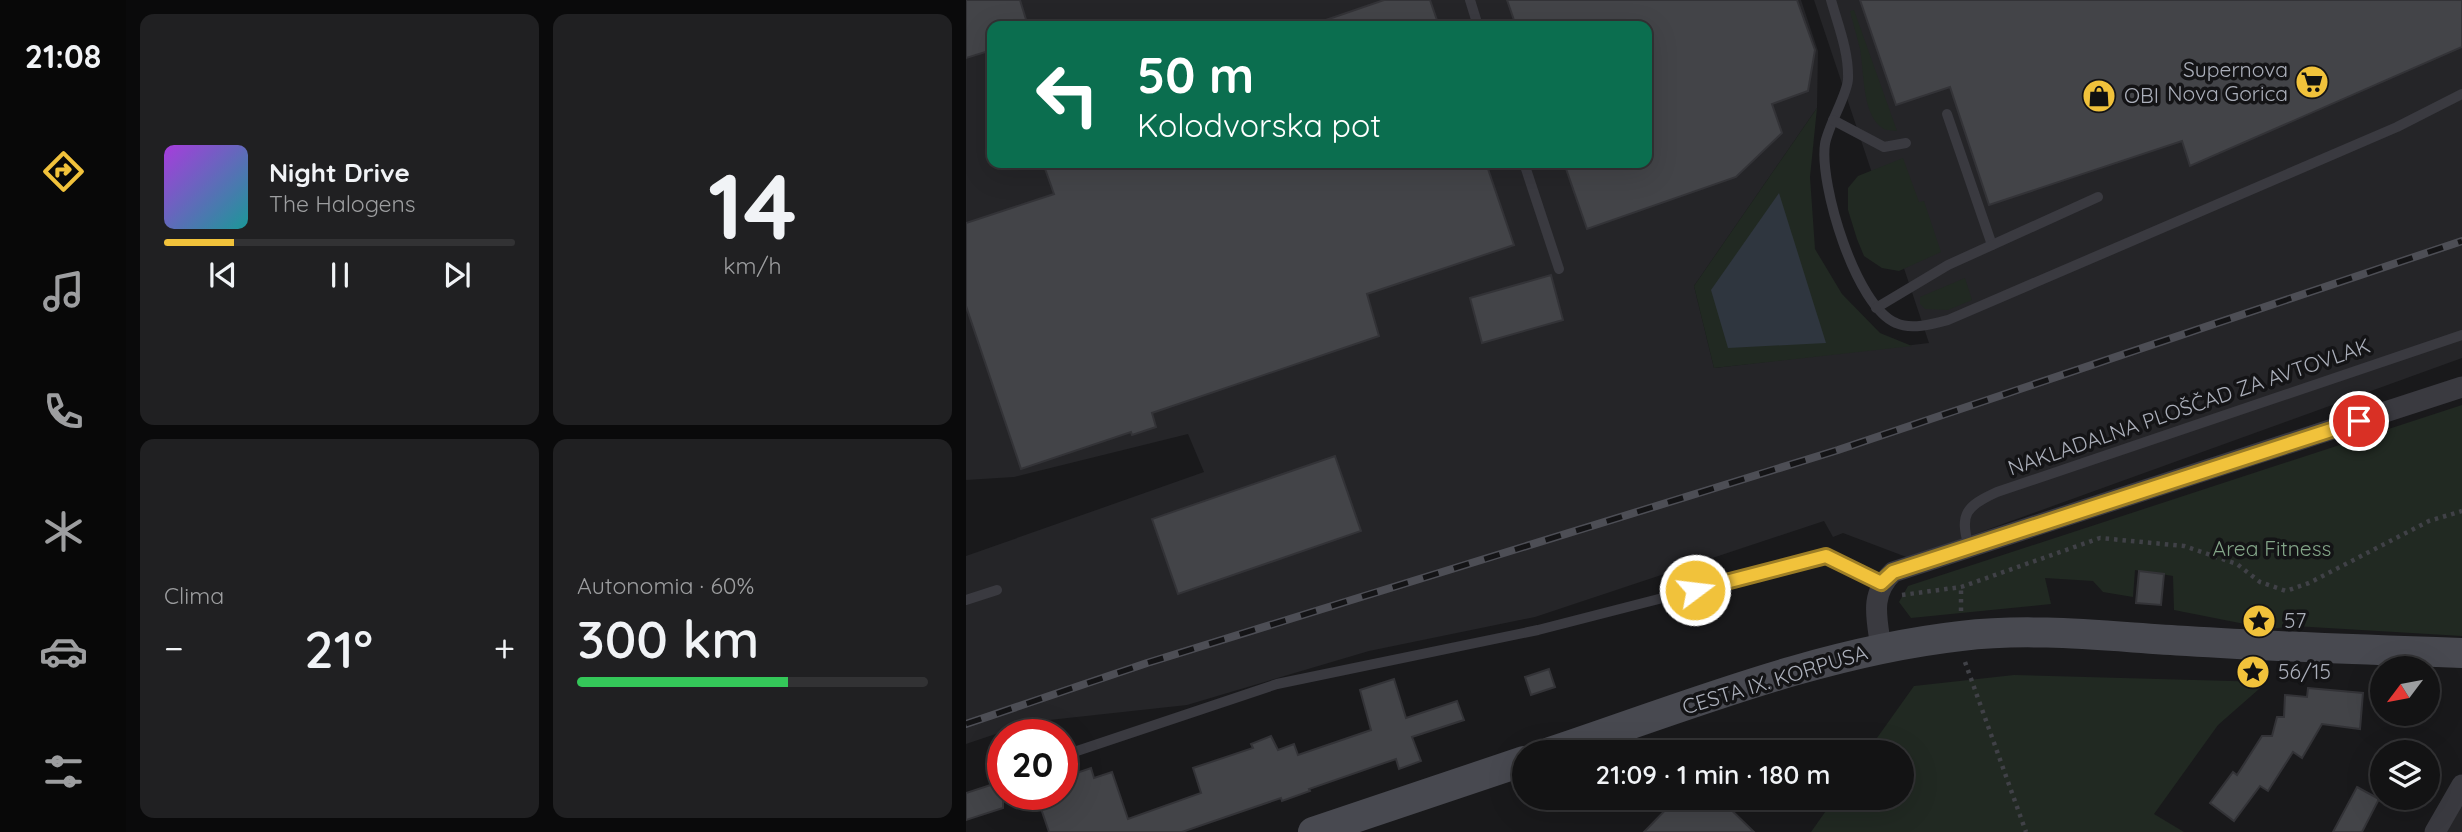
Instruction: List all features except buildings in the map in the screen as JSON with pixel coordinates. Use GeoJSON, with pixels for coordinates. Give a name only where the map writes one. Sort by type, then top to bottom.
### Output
{"type":"FeatureCollection","features":[{"type":"Feature","properties":{"kind":"main road","name":"CESTA IX. KORPUSA"},"geometry":{"type":"LineString","coordinates":[[1586,740],[1823,661],[1881,648],[1961,636],[2023,631],[2257,646],[2462,653]]}},
{"type":"Feature","properties":{"kind":"main road"},"geometry":{"type":"LineString","coordinates":[[1312,832],[1512,765]]}},
{"type":"Feature","properties":{"kind":"street"},"geometry":{"type":"LineString","coordinates":[[1881,648],[1879,591],[1893,572],[2462,387]]}},
{"type":"Feature","properties":{"kind":"street"},"geometry":{"type":"LineString","coordinates":[[2435,832],[2462,785]]}},
{"type":"Feature","properties":{"kind":"lane"},"geometry":{"type":"LineString","coordinates":[[1470,0],[1476,21]]}},
{"type":"Feature","properties":{"kind":"lane"},"geometry":{"type":"LineString","coordinates":[[1831,0],[1843,44],[1849,81],[1825,144],[1826,174],[1835,216],[1858,281],[1876,308],[1896,324],[1924,326],[1948,320],[2397,127],[2462,94]]}},
{"type":"Feature","properties":{"kind":"lane"},"geometry":{"type":"LineString","coordinates":[[1947,114],[1992,245]]}},
{"type":"Feature","properties":{"kind":"lane"},"geometry":{"type":"LineString","coordinates":[[1833,120],[1884,147],[1906,143]]}},
{"type":"Feature","properties":{"kind":"lane"},"geometry":{"type":"LineString","coordinates":[[1526,168],[1559,270]]}},
{"type":"Feature","properties":{"kind":"lane"},"geometry":{"type":"LineString","coordinates":[[1876,308],[1948,265],[2098,197]]}},
{"type":"Feature","properties":{"kind":"lane","name":"NAKLADALNA PLOŠČAD ZA AVTOVLAK"},"geometry":{"type":"LineString","coordinates":[[1969,547],[1965,532],[1965,514],[1978,500],[2462,335]]}},
{"type":"Feature","properties":{"kind":"lane"},"geometry":{"type":"LineString","coordinates":[[1078,751],[1277,684],[1538,631],[1826,556],[1879,591]]}},
{"type":"Feature","properties":{"kind":"lane"},"geometry":{"type":"LineString","coordinates":[[966,600],[996,590]]}},
{"type":"Feature","properties":{"kind":"path"},"geometry":{"type":"LineString","coordinates":[[1879,591],[1961,587],[2100,538],[2184,546],[2237,565],[2260,582],[2286,591],[2309,583],[2430,521],[2462,511]]}},
{"type":"Feature","properties":{"kind":"path"},"geometry":{"type":"LineString","coordinates":[[1964,659],[2026,832]]}},
{"type":"Feature","properties":{"kind":"shaded area"},"geometry":{"type":"Polygon","coordinates":[[[966,0],[1801,0],[1818,51],[1817,108],[1694,286],[1714,368],[1929,343],[1814,0],[2462,0],[2462,358],[1909,558],[1843,533],[1833,537],[1824,521],[1535,617],[1369,651],[1187,705],[1059,719],[987,719],[987,737],[966,744],[966,556],[1204,472],[1188,434],[1014,477],[966,480],[966,0]]]}},
{"type":"Feature","properties":{"kind":"shaded area"},"geometry":{"type":"Polygon","coordinates":[[[1779,193],[1826,343],[1728,348],[1711,290],[1779,193]]]}},
{"type":"Feature","properties":{"kind":"shaded area"},"geometry":{"type":"Polygon","coordinates":[[[2462,785],[2462,832],[2435,832],[2462,785]]]}},
{"type":"Feature","properties":{"kind":"green space"},"geometry":{"type":"Polygon","coordinates":[[[1854,10],[1897,131],[1883,128],[1870,112],[1860,49],[1850,11],[1854,10]]]}},
{"type":"Feature","properties":{"kind":"green space"},"geometry":{"type":"Polygon","coordinates":[[[1817,108],[1810,177],[1815,249],[1842,294],[1880,333],[1912,346],[1714,368],[1694,286],[1817,108]]]}},
{"type":"Feature","properties":{"kind":"green space"},"geometry":{"type":"Polygon","coordinates":[[[1903,158],[1919,202],[1924,201],[1941,252],[1899,271],[1882,268],[1864,256],[1848,210],[1848,188],[1858,176],[1903,158]]]}},
{"type":"Feature","properties":{"kind":"green space"},"geometry":{"type":"Polygon","coordinates":[[[1965,278],[1972,300],[1948,310],[1925,309],[1920,304],[1920,297],[1965,278]]]}},
{"type":"Feature","properties":{"kind":"green space","name":"Area Fitness"},"geometry":{"type":"Polygon","coordinates":[[[2462,405],[2462,636],[2294,626],[2270,629],[2174,610],[2173,576],[2135,570],[2133,597],[2103,592],[2093,581],[2045,578],[2051,604],[1911,618],[1899,602],[1908,586],[2462,405]]]}},
{"type":"Feature","properties":{"kind":"green space"},"geometry":{"type":"Polygon","coordinates":[[[2014,675],[2267,682],[2218,725],[2154,814],[2184,832],[1811,832],[1827,810],[1914,810],[1914,740],[1876,740],[1914,686],[2014,675]]]}},
{"type":"Feature","properties":{"kind":"railway"},"geometry":{"type":"LineString","coordinates":[[966,724],[1147,663],[1838,450],[2462,241]]}},
{"type":"Feature","properties":{"kind":"place","name":"Supernova Nova Gorica"},"geometry":{"type":"Point","coordinates":[2312,82]}},
{"type":"Feature","properties":{"kind":"place","name":"OBI"},"geometry":{"type":"Point","coordinates":[2099,96]}},
{"type":"Feature","properties":{"kind":"place","name":"57"},"geometry":{"type":"Point","coordinates":[2259,621]}},
{"type":"Feature","properties":{"kind":"place","name":"56/15"},"geometry":{"type":"Point","coordinates":[2253,672]}},
{"type":"Feature","properties":{"kind":"route"},"geometry":{"type":"LineString","coordinates":[[1695,590],[1826,556],[1881,583],[1893,572],[2359,421]]}}]}
